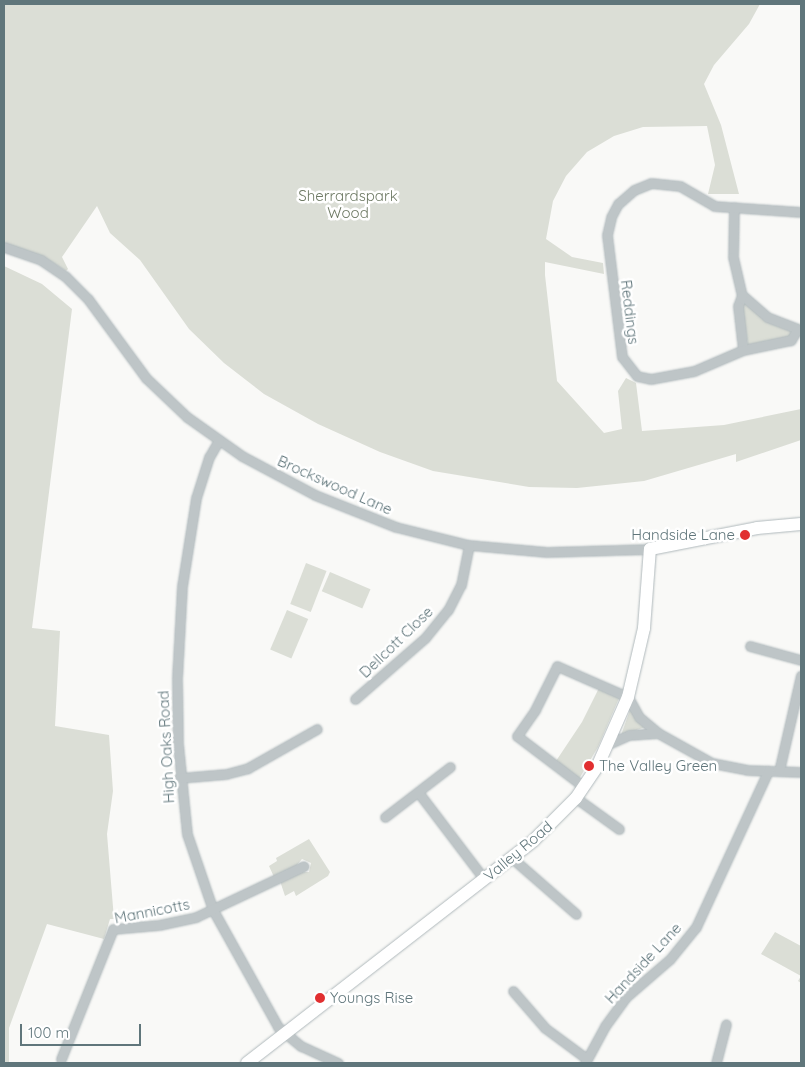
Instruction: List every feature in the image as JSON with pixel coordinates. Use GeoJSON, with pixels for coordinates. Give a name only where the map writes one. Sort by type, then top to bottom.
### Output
{"type":"FeatureCollection","features":[{"type":"Feature","properties":{"kind":"main road"},"geometry":{"type":"LineString","coordinates":[[650,549],[757,528],[801,524]]}},
{"type":"Feature","properties":{"kind":"main road","name":"Valley Road"},"geometry":{"type":"LineString","coordinates":[[247,1063],[512,858],[545,830],[576,798],[609,744],[628,697],[644,628],[650,549]]}},
{"type":"Feature","properties":{"kind":"street","name":"Reddings"},"geometry":{"type":"LineString","coordinates":[[799,330],[790,340],[743,350],[713,365],[680,375],[646,379],[633,373],[622,356],[608,245],[608,227],[615,209],[623,198],[642,186],[672,184],[687,189],[714,206],[801,212]]}},
{"type":"Feature","properties":{"kind":"street"},"geometry":{"type":"LineString","coordinates":[[734,207],[733,257],[742,296],[738,306],[743,350]]}},
{"type":"Feature","properties":{"kind":"street","name":"Brockswood Lane"},"geometry":{"type":"LineString","coordinates":[[4,247],[24,252],[59,271],[88,299],[146,378],[188,417],[264,469],[315,495],[396,527],[468,545],[547,552],[650,549]]}},
{"type":"Feature","properties":{"kind":"street"},"geometry":{"type":"LineString","coordinates":[[742,296],[767,317],[799,330]]}},
{"type":"Feature","properties":{"kind":"street","name":"High Oaks Road"},"geometry":{"type":"LineString","coordinates":[[219,440],[209,457],[196,498],[182,586],[177,679],[179,778],[193,858],[213,910],[267,1009],[285,1034]]}},
{"type":"Feature","properties":{"kind":"street","name":"Dellcott Close"},"geometry":{"type":"LineString","coordinates":[[355,699],[425,638],[448,610],[461,585],[468,545]]}},
{"type":"Feature","properties":{"kind":"street"},"geometry":{"type":"LineString","coordinates":[[750,646],[801,660]]}},
{"type":"Feature","properties":{"kind":"street"},"geometry":{"type":"LineString","coordinates":[[584,787],[518,736],[535,710],[557,666],[628,697],[639,717],[658,733],[712,763],[768,771],[801,772]]}},
{"type":"Feature","properties":{"kind":"street"},"geometry":{"type":"LineString","coordinates":[[779,772],[799,691],[801,675]]}},
{"type":"Feature","properties":{"kind":"street"},"geometry":{"type":"LineString","coordinates":[[179,778],[211,776],[248,768],[317,729]]}},
{"type":"Feature","properties":{"kind":"street"},"geometry":{"type":"LineString","coordinates":[[609,744],[629,735],[658,733]]}},
{"type":"Feature","properties":{"kind":"street"},"geometry":{"type":"LineString","coordinates":[[385,817],[450,766]]}},
{"type":"Feature","properties":{"kind":"street","name":"Handside Lane"},"geometry":{"type":"LineString","coordinates":[[586,1061],[626,997],[670,959],[696,927],[768,771]]}},
{"type":"Feature","properties":{"kind":"street"},"geometry":{"type":"LineString","coordinates":[[418,792],[484,879]]}},
{"type":"Feature","properties":{"kind":"street"},"geometry":{"type":"LineString","coordinates":[[576,798],[618,829]]}},
{"type":"Feature","properties":{"kind":"street"},"geometry":{"type":"LineString","coordinates":[[512,858],[576,914]]}},
{"type":"Feature","properties":{"kind":"street"},"geometry":{"type":"LineString","coordinates":[[213,910],[304,866]]}},
{"type":"Feature","properties":{"kind":"street","name":"Mannicotts"},"geometry":{"type":"LineString","coordinates":[[61,1059],[113,929],[159,925],[213,910]]}},
{"type":"Feature","properties":{"kind":"street"},"geometry":{"type":"LineString","coordinates":[[513,991],[545,1028],[586,1061]]}},
{"type":"Feature","properties":{"kind":"street"},"geometry":{"type":"LineString","coordinates":[[716,1063],[726,1024]]}},
{"type":"Feature","properties":{"kind":"street"},"geometry":{"type":"LineString","coordinates":[[285,1034],[301,1046],[338,1063]]}},
{"type":"Feature","properties":{"kind":"green space","name":"Sherrardspark Wood"},"geometry":{"type":"Polygon","coordinates":[[[4,4],[760,4],[749,24],[714,65],[704,84],[721,125],[739,194],[708,194],[715,165],[707,126],[643,127],[614,136],[587,152],[566,176],[553,201],[546,239],[572,257],[603,263],[604,274],[545,262],[545,275],[557,381],[604,433],[622,429],[618,391],[626,378],[636,383],[642,431],[724,425],[801,409],[801,440],[736,462],[736,454],[644,481],[577,488],[529,487],[433,471],[380,452],[318,424],[264,394],[224,363],[189,329],[140,260],[110,233],[97,206],[62,257],[68,269],[66,271],[44,257],[4,245],[4,4]]]}},
{"type":"Feature","properties":{"kind":"green space"},"geometry":{"type":"Polygon","coordinates":[[[4,266],[42,284],[72,309],[32,628],[60,631],[55,726],[109,735],[113,791],[107,834],[114,919],[110,919],[104,939],[47,924],[9,1028],[9,1063],[4,1063],[4,266]]]}},
{"type":"Feature","properties":{"kind":"green space"},"geometry":{"type":"Polygon","coordinates":[[[745,303],[775,325],[790,331],[792,336],[748,345],[742,306],[745,303]]]}},
{"type":"Feature","properties":{"kind":"green space"},"geometry":{"type":"Polygon","coordinates":[[[306,563],[327,571],[311,612],[290,604],[306,563]]]}},
{"type":"Feature","properties":{"kind":"green space"},"geometry":{"type":"Polygon","coordinates":[[[330,572],[371,589],[362,609],[322,591],[330,572]]]}},
{"type":"Feature","properties":{"kind":"green space"},"geometry":{"type":"Polygon","coordinates":[[[287,610],[308,619],[291,659],[270,650],[287,610]]]}},
{"type":"Feature","properties":{"kind":"green space"},"geometry":{"type":"Polygon","coordinates":[[[599,688],[620,696],[598,747],[579,779],[556,761],[582,722],[599,688]]]}},
{"type":"Feature","properties":{"kind":"green space"},"geometry":{"type":"Polygon","coordinates":[[[630,710],[646,727],[621,735],[630,710]]]}},
{"type":"Feature","properties":{"kind":"green space"},"geometry":{"type":"Polygon","coordinates":[[[309,839],[330,872],[328,876],[296,896],[294,891],[285,896],[280,881],[298,872],[309,872],[311,863],[302,859],[296,866],[274,877],[269,866],[277,861],[276,858],[309,839]]]}},
{"type":"Feature","properties":{"kind":"green space"},"geometry":{"type":"Polygon","coordinates":[[[775,932],[801,946],[801,976],[761,954],[775,932]]]}},
{"type":"Feature","properties":{"kind":"place","name":"Handside Lane"},"geometry":{"type":"Point","coordinates":[745,535]}},
{"type":"Feature","properties":{"kind":"place","name":"The Valley Green"},"geometry":{"type":"Point","coordinates":[589,766]}},
{"type":"Feature","properties":{"kind":"place","name":"Youngs Rise"},"geometry":{"type":"Point","coordinates":[320,998]}}]}
